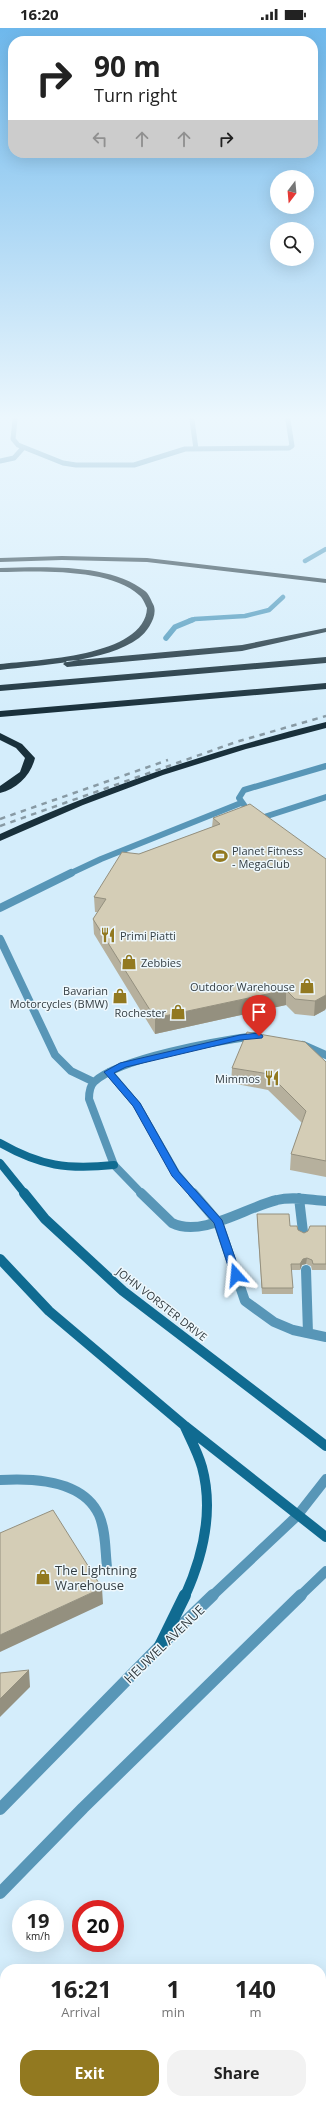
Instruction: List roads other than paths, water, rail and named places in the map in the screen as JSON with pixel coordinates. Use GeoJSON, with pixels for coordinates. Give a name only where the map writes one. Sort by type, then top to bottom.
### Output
{"type":"FeatureCollection","features":[{"type":"Feature","properties":{"kind":"highway"},"geometry":{"type":"LineString","coordinates":[[0,560],[62,558],[146,560],[326,581]]}},
{"type":"Feature","properties":{"kind":"highway"},"geometry":{"type":"LineString","coordinates":[[0,570],[75,570],[106,576],[128,585],[140,593],[151,607],[151,613],[148,621],[136,636],[112,647],[83,654],[0,669]]}},
{"type":"Feature","properties":{"kind":"highway"},"geometry":{"type":"LineString","coordinates":[[0,669],[242,648],[326,630]]}},
{"type":"Feature","properties":{"kind":"highway"},"geometry":{"type":"LineString","coordinates":[[0,688],[326,660]]}},
{"type":"Feature","properties":{"kind":"highway"},"geometry":{"type":"LineString","coordinates":[[0,714],[326,686]]}},
{"type":"Feature","properties":{"kind":"highway"},"geometry":{"type":"LineString","coordinates":[[0,838],[53,814],[186,764],[326,725]]}},
{"type":"Feature","properties":{"kind":"highway"},"geometry":{"type":"LineString","coordinates":[[0,736],[19,746],[30,758],[27,770],[22,777],[0,790]]}},
{"type":"Feature","properties":{"kind":"main road"},"geometry":{"type":"LineString","coordinates":[[0,1143],[27,1158],[55,1167],[75,1169],[114,1165]]}},
{"type":"Feature","properties":{"kind":"main road","name":"JOHN VORSTER DRIVE"},"geometry":{"type":"LineString","coordinates":[[0,1163],[45,1219],[122,1291],[326,1446]]}},
{"type":"Feature","properties":{"kind":"main road"},"geometry":{"type":"LineString","coordinates":[[0,1259],[49,1310],[185,1426],[297,1516],[326,1537]]}},
{"type":"Feature","properties":{"kind":"main road"},"geometry":{"type":"LineString","coordinates":[[160,1646],[191,1585],[201,1560],[206,1539],[207,1502],[203,1471],[185,1426]]}},
{"type":"Feature","properties":{"kind":"street"},"geometry":{"type":"LineString","coordinates":[[273,827],[241,803],[238,798],[244,790],[326,766]]}},
{"type":"Feature","properties":{"kind":"street"},"geometry":{"type":"LineString","coordinates":[[256,814],[326,797]]}},
{"type":"Feature","properties":{"kind":"street"},"geometry":{"type":"LineString","coordinates":[[0,908],[101,859],[241,803]]}},
{"type":"Feature","properties":{"kind":"street"},"geometry":{"type":"LineString","coordinates":[[0,939],[60,1063],[71,1071],[94,1082]]}},
{"type":"Feature","properties":{"kind":"street"},"geometry":{"type":"LineString","coordinates":[[265,1036],[240,1038],[220,1042],[123,1065],[94,1082],[89,1093],[90,1104],[114,1165],[126,1180],[172,1223],[191,1228],[218,1222],[277,1200],[299,1198],[326,1201]]}},
{"type":"Feature","properties":{"kind":"street"},"geometry":{"type":"LineString","coordinates":[[297,1043],[326,1054]]}},
{"type":"Feature","properties":{"kind":"street"},"geometry":{"type":"LineString","coordinates":[[109,1072],[137,1105],[176,1174],[218,1222],[245,1301],[274,1322],[293,1330],[326,1337]]}},
{"type":"Feature","properties":{"kind":"street"},"geometry":{"type":"LineString","coordinates":[[299,1198],[303,1232]]}},
{"type":"Feature","properties":{"kind":"street"},"geometry":{"type":"LineString","coordinates":[[306,1270],[308,1334]]}},
{"type":"Feature","properties":{"kind":"street","name":"HEUWEL AVENUE"},"geometry":{"type":"LineString","coordinates":[[0,1809],[160,1646],[297,1516],[326,1479]]}},
{"type":"Feature","properties":{"kind":"street"},"geometry":{"type":"LineString","coordinates":[[0,1480],[51,1482],[84,1496],[98,1513],[104,1532],[107,1567]]}},
{"type":"Feature","properties":{"kind":"street"},"geometry":{"type":"LineString","coordinates":[[0,1893],[83,1808],[326,1572]]}},
{"type":"Feature","properties":{"kind":"waterway"},"geometry":{"type":"LineString","coordinates":[[305,561],[326,549]]}},
{"type":"Feature","properties":{"kind":"waterway"},"geometry":{"type":"LineString","coordinates":[[192,620],[245,616],[269,610],[283,597]]}},
{"type":"Feature","properties":{"kind":"waterway"},"geometry":{"type":"LineString","coordinates":[[166,638],[175,627],[192,620]]}},
{"type":"Feature","properties":{"kind":"railway"},"geometry":{"type":"LineString","coordinates":[[0,826],[236,742],[326,716]]}},
{"type":"Feature","properties":{"kind":"railway"},"geometry":{"type":"LineString","coordinates":[[0,819],[168,760]]}},
{"type":"Feature","properties":{"kind":"place","name":"Planet Fitness - MegaClub"},"geometry":{"type":"Point","coordinates":[220,856]}},
{"type":"Feature","properties":{"kind":"place","name":"Primi Piatti"},"geometry":{"type":"Point","coordinates":[108,935]}},
{"type":"Feature","properties":{"kind":"place","name":"Zebbies"},"geometry":{"type":"Point","coordinates":[129,962]}},
{"type":"Feature","properties":{"kind":"place","name":"Outdoor Warehouse"},"geometry":{"type":"Point","coordinates":[307,986]}},
{"type":"Feature","properties":{"kind":"place","name":"Bavarian Motorcycles (BMW)"},"geometry":{"type":"Point","coordinates":[120,996]}},
{"type":"Feature","properties":{"kind":"place","name":"Rochester"},"geometry":{"type":"Point","coordinates":[178,1012]}},
{"type":"Feature","properties":{"kind":"place","name":"Mimmos"},"geometry":{"type":"Point","coordinates":[272,1078]}},
{"type":"Feature","properties":{"kind":"place","name":"The Lightning Warehouse"},"geometry":{"type":"Point","coordinates":[43,1577]}}]}
